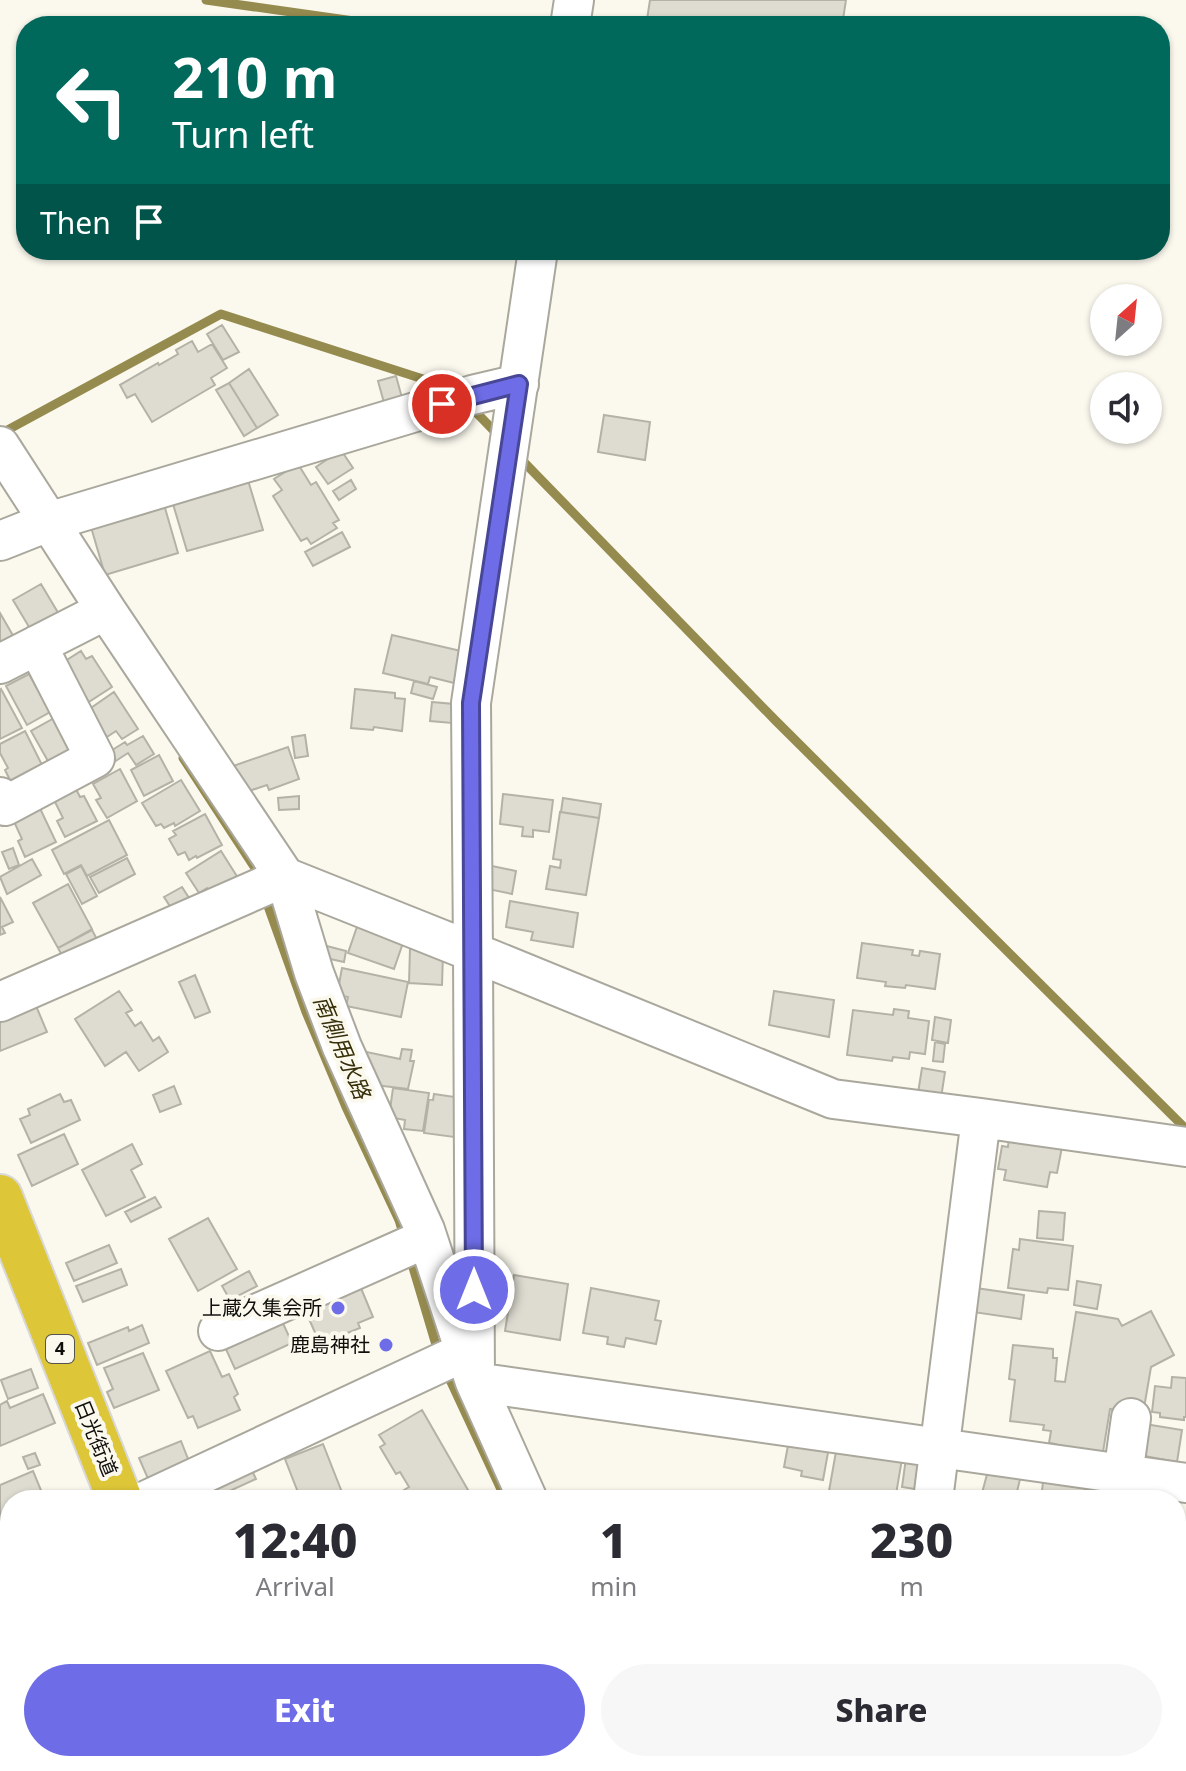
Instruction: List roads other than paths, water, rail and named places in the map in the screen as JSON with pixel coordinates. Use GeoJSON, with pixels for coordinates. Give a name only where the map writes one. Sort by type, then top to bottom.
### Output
{"type":"FeatureCollection","features":[{"type":"Feature","properties":{"kind":"highway","name":"日光街道"},"geometry":{"type":"LineString","coordinates":[[0,1197],[116,1490]]}},
{"type":"Feature","properties":{"kind":"street"},"geometry":{"type":"LineString","coordinates":[[453,1366],[473,952],[471,703],[537,260]]}},
{"type":"Feature","properties":{"kind":"street"},"geometry":{"type":"LineString","coordinates":[[0,541],[48,522],[472,395],[519,384]]}},
{"type":"Feature","properties":{"kind":"street"},"geometry":{"type":"LineString","coordinates":[[0,446],[106,610],[270,884],[314,973],[453,1366],[522,1490]]}},
{"type":"Feature","properties":{"kind":"street"},"geometry":{"type":"LineString","coordinates":[[0,664],[106,610]]}},
{"type":"Feature","properties":{"kind":"street"},"geometry":{"type":"LineString","coordinates":[[0,797],[5,806],[95,758],[37,645]]}},
{"type":"Feature","properties":{"kind":"street"},"geometry":{"type":"LineString","coordinates":[[0,1002],[270,884],[473,952],[833,1099],[1186,1147]]}},
{"type":"Feature","properties":{"kind":"street"},"geometry":{"type":"LineString","coordinates":[[934,1490],[981,1118]]}},
{"type":"Feature","properties":{"kind":"street"},"geometry":{"type":"LineString","coordinates":[[218,1331],[412,1245]]}},
{"type":"Feature","properties":{"kind":"street"},"geometry":{"type":"LineString","coordinates":[[170,1490],[453,1366],[940,1448],[1115,1483],[1186,1483]]}},
{"type":"Feature","properties":{"kind":"street"},"geometry":{"type":"LineString","coordinates":[[1115,1483],[1131,1418]]}},
{"type":"Feature","properties":{"kind":"waterway"},"geometry":{"type":"LineString","coordinates":[[206,0],[319,16]]}},
{"type":"Feature","properties":{"kind":"waterway"},"geometry":{"type":"LineString","coordinates":[[0,434],[221,314],[451,388]]}},
{"type":"Feature","properties":{"kind":"waterway"},"geometry":{"type":"LineString","coordinates":[[470,406],[499,436]]}},
{"type":"Feature","properties":{"kind":"waterway"},"geometry":{"type":"LineString","coordinates":[[517,455],[775,720],[1186,1129]]}},
{"type":"Feature","properties":{"kind":"waterway","name":"南側用水路"},"geometry":{"type":"LineString","coordinates":[[183,758],[255,868],[259,881]]}},
{"type":"Feature","properties":{"kind":"waterway","name":"南側用水路"},"geometry":{"type":"LineString","coordinates":[[264,895],[306,1012],[399,1220],[405,1240]]}},
{"type":"Feature","properties":{"kind":"waterway","name":"南側用水路"},"geometry":{"type":"LineString","coordinates":[[409,1254],[439,1355]]}},
{"type":"Feature","properties":{"kind":"waterway","name":"南側用水路"},"geometry":{"type":"LineString","coordinates":[[445,1369],[501,1490]]}},
{"type":"Feature","properties":{"kind":"place","name":"上蔵久集会所"},"geometry":{"type":"Point","coordinates":[338,1308]}},
{"type":"Feature","properties":{"kind":"place","name":"鹿島神社"},"geometry":{"type":"Point","coordinates":[386,1345]}}]}
